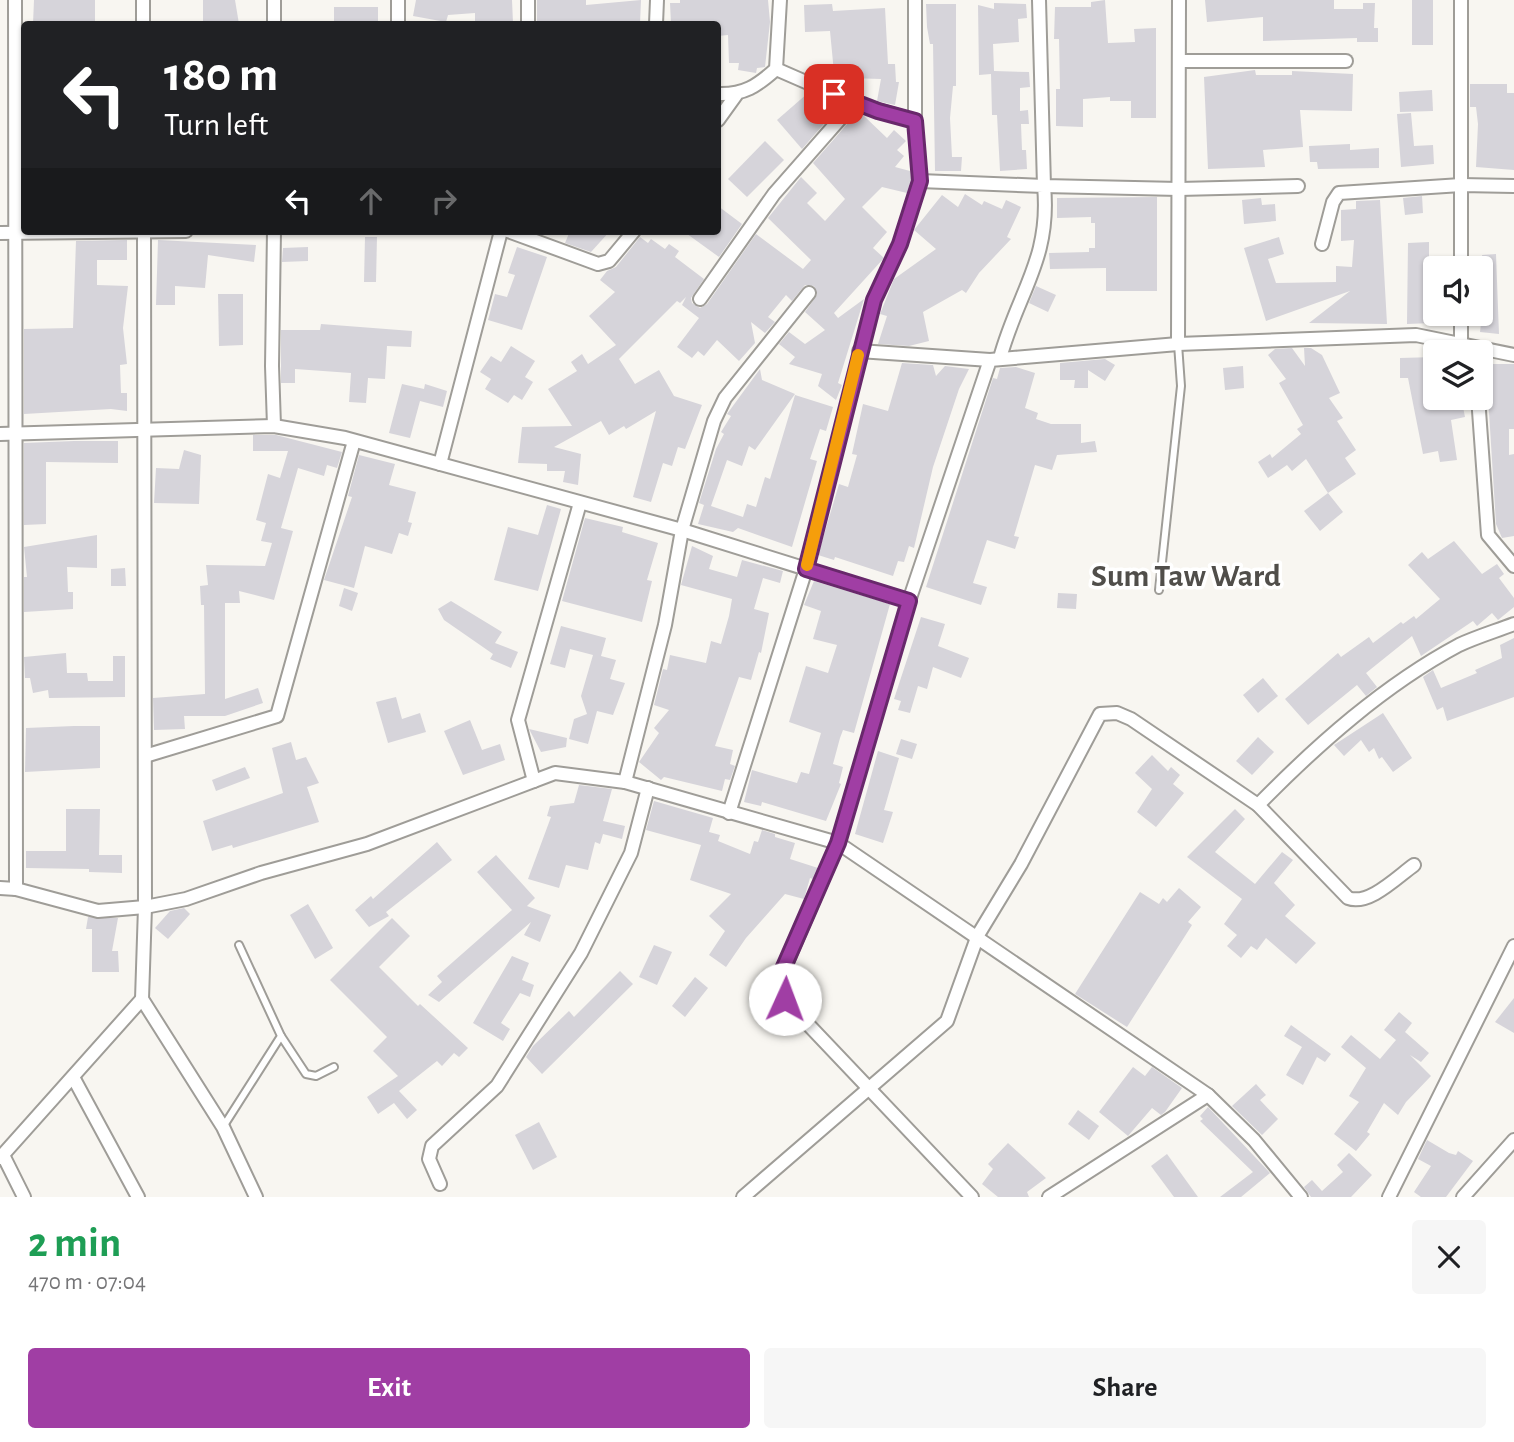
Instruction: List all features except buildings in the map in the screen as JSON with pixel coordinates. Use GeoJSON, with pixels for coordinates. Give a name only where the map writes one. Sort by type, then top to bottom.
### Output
{"type":"FeatureCollection","features":[{"type":"Feature","properties":{"kind":"street"},"geometry":{"type":"LineString","coordinates":[[15,0],[16,889]]}},
{"type":"Feature","properties":{"kind":"street"},"geometry":{"type":"LineString","coordinates":[[143,0],[143,21]]}},
{"type":"Feature","properties":{"kind":"street"},"geometry":{"type":"LineString","coordinates":[[274,0],[274,21]]}},
{"type":"Feature","properties":{"kind":"street"},"geometry":{"type":"LineString","coordinates":[[398,0],[398,21]]}},
{"type":"Feature","properties":{"kind":"street"},"geometry":{"type":"LineString","coordinates":[[528,0],[528,21]]}},
{"type":"Feature","properties":{"kind":"street"},"geometry":{"type":"LineString","coordinates":[[656,21],[657,0]]}},
{"type":"Feature","properties":{"kind":"street"},"geometry":{"type":"LineString","coordinates":[[721,94],[736,94],[757,86],[776,69],[780,0]]}},
{"type":"Feature","properties":{"kind":"street"},"geometry":{"type":"LineString","coordinates":[[729,813],[806,569],[874,300],[900,244],[920,181],[915,121],[915,0]]}},
{"type":"Feature","properties":{"kind":"street"},"geometry":{"type":"LineString","coordinates":[[972,1197],[785,999],[783,969],[838,843],[909,601],[995,359],[1044,239],[1039,0]]}},
{"type":"Feature","properties":{"kind":"street"},"geometry":{"type":"LineString","coordinates":[[1178,344],[1179,0]]}},
{"type":"Feature","properties":{"kind":"street"},"geometry":{"type":"LineString","coordinates":[[1461,0],[1461,256]]}},
{"type":"Feature","properties":{"kind":"street"},"geometry":{"type":"LineString","coordinates":[[1179,61],[1346,61]]}},
{"type":"Feature","properties":{"kind":"street"},"geometry":{"type":"LineString","coordinates":[[776,69],[854,103],[915,121]]}},
{"type":"Feature","properties":{"kind":"street"},"geometry":{"type":"LineString","coordinates":[[721,116],[736,94]]}},
{"type":"Feature","properties":{"kind":"street"},"geometry":{"type":"LineString","coordinates":[[700,299],[774,194],[854,103]]}},
{"type":"Feature","properties":{"kind":"street"},"geometry":{"type":"LineString","coordinates":[[920,181],[1179,190],[1298,186]]}},
{"type":"Feature","properties":{"kind":"street"},"geometry":{"type":"LineString","coordinates":[[1322,244],[1333,202],[1339,193],[1461,185],[1514,186]]}},
{"type":"Feature","properties":{"kind":"street"},"geometry":{"type":"LineString","coordinates":[[0,233],[21,233]]}},
{"type":"Feature","properties":{"kind":"street"},"geometry":{"type":"LineString","coordinates":[[144,235],[145,907],[142,999],[223,1127],[256,1197]]}},
{"type":"Feature","properties":{"kind":"street"},"geometry":{"type":"LineString","coordinates":[[274,235],[274,426]]}},
{"type":"Feature","properties":{"kind":"street"},"geometry":{"type":"LineString","coordinates":[[440,464],[500,235]]}},
{"type":"Feature","properties":{"kind":"street"},"geometry":{"type":"LineString","coordinates":[[519,235],[598,264],[609,261],[631,235]]}},
{"type":"Feature","properties":{"kind":"street"},"geometry":{"type":"LineString","coordinates":[[625,782],[665,625],[682,530],[714,421],[725,398],[809,293]]}},
{"type":"Feature","properties":{"kind":"street"},"geometry":{"type":"LineString","coordinates":[[859,351],[995,359],[1304,337],[1416,335],[1437,340]]}},
{"type":"Feature","properties":{"kind":"street"},"geometry":{"type":"LineString","coordinates":[[1493,352],[1514,355]]}},
{"type":"Feature","properties":{"kind":"street"},"geometry":{"type":"LineString","coordinates":[[1479,410],[1488,535],[1514,565]]}},
{"type":"Feature","properties":{"kind":"street"},"geometry":{"type":"LineString","coordinates":[[0,434],[145,432],[274,426],[354,441],[682,530],[909,601]]}},
{"type":"Feature","properties":{"kind":"street"},"geometry":{"type":"LineString","coordinates":[[145,756],[277,716],[354,441]]}},
{"type":"Feature","properties":{"kind":"street"},"geometry":{"type":"LineString","coordinates":[[534,781],[518,720],[580,503]]}},
{"type":"Feature","properties":{"kind":"street"},"geometry":{"type":"LineString","coordinates":[[1258,805],[1302,760],[1402,680],[1460,645],[1514,624]]}},
{"type":"Feature","properties":{"kind":"street"},"geometry":{"type":"LineString","coordinates":[[743,1197],[947,1021],[978,935],[1021,864],[1100,714],[1117,713],[1131,719],[1258,805],[1348,898],[1356,901],[1366,898],[1414,865]]}},
{"type":"Feature","properties":{"kind":"street"},"geometry":{"type":"LineString","coordinates":[[0,888],[16,889],[98,911],[145,907],[186,899],[261,873],[367,844],[555,773],[625,782],[838,843],[978,935],[1208,1094],[1254,1140],[1301,1197]]}},
{"type":"Feature","properties":{"kind":"street"},"geometry":{"type":"LineString","coordinates":[[440,1184],[429,1160],[432,1146],[497,1086],[581,953],[631,853],[648,788]]}},
{"type":"Feature","properties":{"kind":"street"},"geometry":{"type":"LineString","coordinates":[[1394,1195],[1514,946]]}},
{"type":"Feature","properties":{"kind":"street"},"geometry":{"type":"LineString","coordinates":[[24,1197],[2,1157],[142,999]]}},
{"type":"Feature","properties":{"kind":"street"},"geometry":{"type":"LineString","coordinates":[[73,1077],[138,1197]]}},
{"type":"Feature","properties":{"kind":"street"},"geometry":{"type":"LineString","coordinates":[[1049,1197],[1208,1094]]}},
{"type":"Feature","properties":{"kind":"street"},"geometry":{"type":"LineString","coordinates":[[1463,1197],[1514,1140]]}},
{"type":"Feature","properties":{"kind":"lane"},"geometry":{"type":"LineString","coordinates":[[1159,590],[1181,386],[1178,344]]}},
{"type":"Feature","properties":{"kind":"lane"},"geometry":{"type":"LineString","coordinates":[[239,945],[281,1036],[306,1074],[316,1076],[334,1067]]}},
{"type":"Feature","properties":{"kind":"lane"},"geometry":{"type":"LineString","coordinates":[[223,1127],[281,1036]]}},
{"type":"Feature","properties":{"kind":"slow traffic"},"geometry":{"type":"LineString","coordinates":[[807,565],[842,430],[858,355]]}},
{"type":"Feature","properties":{"kind":"district","name":"Sum Taw Ward"},"geometry":{"type":"Point","coordinates":[1186,576]}},
{"type":"Feature","properties":{"kind":"route"},"geometry":{"type":"LineString","coordinates":[[785,999],[783,969],[838,843],[909,601],[806,569],[842,430],[859,351],[874,300],[900,244],[920,181],[915,121],[878,111],[834,94]]}}]}
